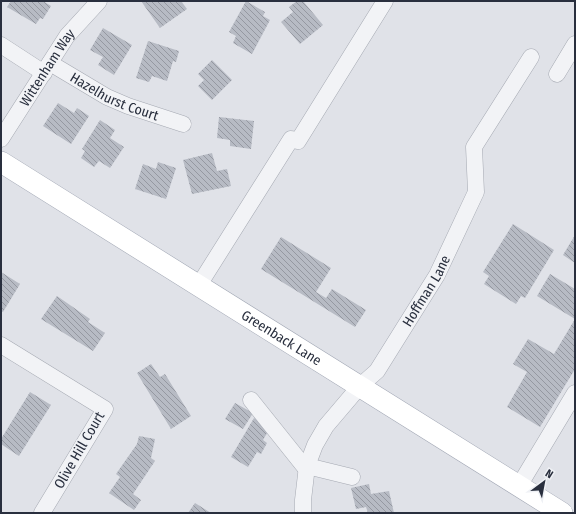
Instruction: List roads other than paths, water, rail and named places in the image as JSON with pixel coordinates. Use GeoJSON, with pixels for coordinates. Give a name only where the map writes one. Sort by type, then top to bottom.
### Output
{"type":"FeatureCollection","features":[{"type":"Feature","properties":{"kind":"main road","name":"Greenback Lane"},"geometry":{"type":"LineString","coordinates":[[1,162],[562,513]]}},
{"type":"Feature","properties":{"kind":"street","name":"Wittenham Way"},"geometry":{"type":"LineString","coordinates":[[1,139],[67,36],[99,1]]}},
{"type":"Feature","properties":{"kind":"street"},"geometry":{"type":"LineString","coordinates":[[199,285],[291,139],[298,141],[385,1]]}},
{"type":"Feature","properties":{"kind":"street"},"geometry":{"type":"LineString","coordinates":[[557,74],[575,44]]}},
{"type":"Feature","properties":{"kind":"street","name":"Hazelhurst Court"},"geometry":{"type":"LineString","coordinates":[[1,45],[107,97],[128,106],[183,124]]}},
{"type":"Feature","properties":{"kind":"street","name":"Hoffman Lane"},"geometry":{"type":"LineString","coordinates":[[303,513],[307,468],[315,445],[326,426],[360,386],[377,371],[438,275],[476,192],[474,147],[531,58]]}},
{"type":"Feature","properties":{"kind":"street","name":"Olive Hill Court"},"geometry":{"type":"LineString","coordinates":[[1,345],[105,409],[42,513]]}},
{"type":"Feature","properties":{"kind":"street"},"geometry":{"type":"LineString","coordinates":[[519,486],[575,393]]}},
{"type":"Feature","properties":{"kind":"street"},"geometry":{"type":"LineString","coordinates":[[251,400],[307,468],[352,477]]}}]}
